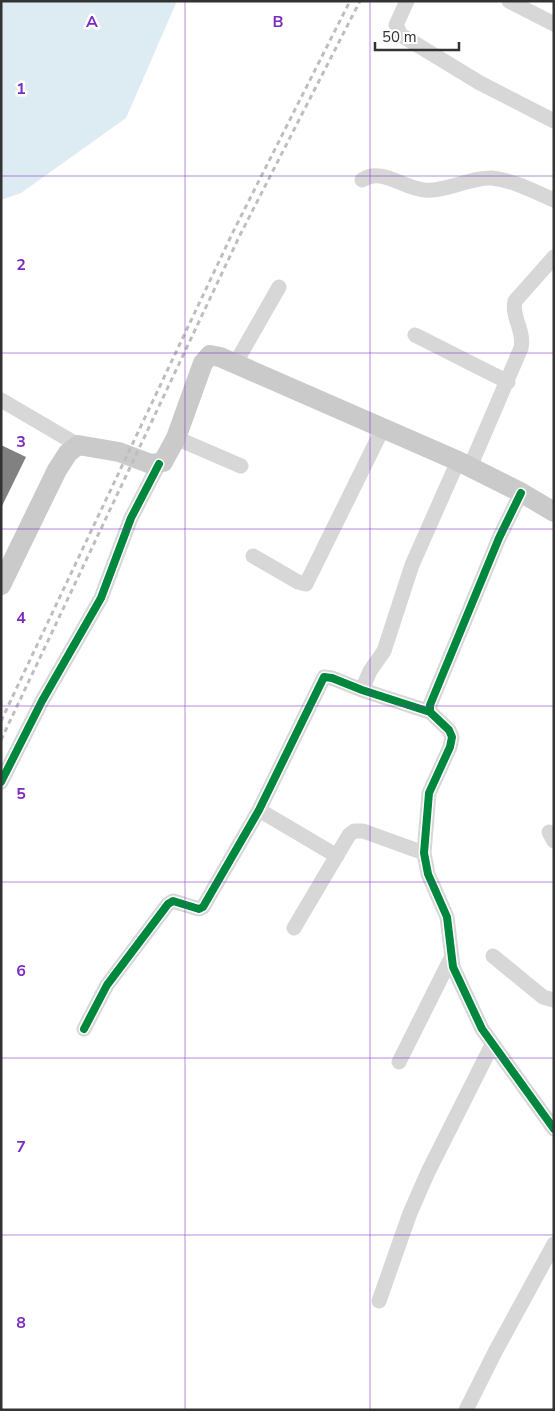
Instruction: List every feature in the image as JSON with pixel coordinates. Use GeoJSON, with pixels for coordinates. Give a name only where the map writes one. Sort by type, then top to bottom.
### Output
{"type":"FeatureCollection","features":[{"type":"Feature","properties":{"kind":"main road"},"geometry":{"type":"LineString","coordinates":[[1,585],[62,461],[78,445],[119,452],[151,464],[159,464],[168,456],[176,438],[206,357],[215,355],[464,464],[554,512]]}},
{"type":"Feature","properties":{"kind":"street"},"geometry":{"type":"LineString","coordinates":[[407,1],[396,25],[402,35],[480,83],[554,121]]}},
{"type":"Feature","properties":{"kind":"street"},"geometry":{"type":"LineString","coordinates":[[509,1],[554,24]]}},
{"type":"Feature","properties":{"kind":"street"},"geometry":{"type":"LineString","coordinates":[[362,180],[368,176],[380,176],[416,189],[433,190],[492,178],[554,200]]}},
{"type":"Feature","properties":{"kind":"street"},"geometry":{"type":"LineString","coordinates":[[362,690],[370,671],[384,651],[412,564],[508,382],[522,343],[522,332],[514,308],[515,301],[554,256]]}},
{"type":"Feature","properties":{"kind":"street"},"geometry":{"type":"LineString","coordinates":[[235,364],[279,287]]}},
{"type":"Feature","properties":{"kind":"street"},"geometry":{"type":"LineString","coordinates":[[415,335],[508,382]]}},
{"type":"Feature","properties":{"kind":"street"},"geometry":{"type":"LineString","coordinates":[[1,400],[78,445]]}},
{"type":"Feature","properties":{"kind":"street"},"geometry":{"type":"LineString","coordinates":[[253,556],[298,582],[306,584],[383,428]]}},
{"type":"Feature","properties":{"kind":"street"},"geometry":{"type":"LineString","coordinates":[[176,438],[241,466]]}},
{"type":"Feature","properties":{"kind":"street"},"geometry":{"type":"LineString","coordinates":[[1,782],[42,701],[98,604],[133,512],[159,464]]}},
{"type":"Feature","properties":{"kind":"street"},"geometry":{"type":"LineString","coordinates":[[430,712],[430,705],[438,682],[499,538],[521,493]]}},
{"type":"Feature","properties":{"kind":"street"},"geometry":{"type":"LineString","coordinates":[[84,1029],[107,985],[169,902],[201,909],[259,810],[324,677],[332,678],[362,690],[430,712],[449,730],[452,737],[450,748],[429,793],[424,852],[428,874],[447,917],[451,958],[474,1016],[492,1045],[554,1129]]}},
{"type":"Feature","properties":{"kind":"street"},"geometry":{"type":"LineString","coordinates":[[259,810],[337,856]]}},
{"type":"Feature","properties":{"kind":"street"},"geometry":{"type":"LineString","coordinates":[[294,928],[349,835],[358,830],[424,852]]}},
{"type":"Feature","properties":{"kind":"street"},"geometry":{"type":"LineString","coordinates":[[493,956],[543,996],[554,1000]]}},
{"type":"Feature","properties":{"kind":"street"},"geometry":{"type":"LineString","coordinates":[[400,1062],[451,958]]}},
{"type":"Feature","properties":{"kind":"street"},"geometry":{"type":"LineString","coordinates":[[380,1302],[410,1213],[424,1180],[492,1045]]}},
{"type":"Feature","properties":{"kind":"street"},"geometry":{"type":"LineString","coordinates":[[466,1410],[495,1352],[554,1244]]}},
{"type":"Feature","properties":{"kind":"shaded area"},"geometry":{"type":"Polygon","coordinates":[[[1,1],[177,1],[126,118],[21,193],[1,200],[1,1]]]}},
{"type":"Feature","properties":{"kind":"building"},"geometry":{"type":"Polygon","coordinates":[[[1,445],[26,457],[1,508],[1,445]]]}},
{"type":"Feature","properties":{"kind":"railway"},"geometry":{"type":"LineString","coordinates":[[1,721],[233,232],[350,1]]}},
{"type":"Feature","properties":{"kind":"railway"},"geometry":{"type":"LineString","coordinates":[[1,740],[240,235],[360,1]]}},
{"type":"Feature","properties":{"kind":"cycle path"},"geometry":{"type":"LineString","coordinates":[[1,782],[42,701],[101,598],[131,518],[159,464]]}},
{"type":"Feature","properties":{"kind":"cycle path"},"geometry":{"type":"LineString","coordinates":[[521,493],[499,538],[430,705],[430,712],[449,730],[452,737],[450,747],[429,793],[424,853],[428,874],[447,917],[453,967],[482,1029],[554,1129]]}},
{"type":"Feature","properties":{"kind":"cycle path"},"geometry":{"type":"LineString","coordinates":[[84,1029],[107,985],[168,904],[173,901],[199,909],[203,907],[259,810],[324,677],[332,678],[362,690],[430,712]]}}]}
